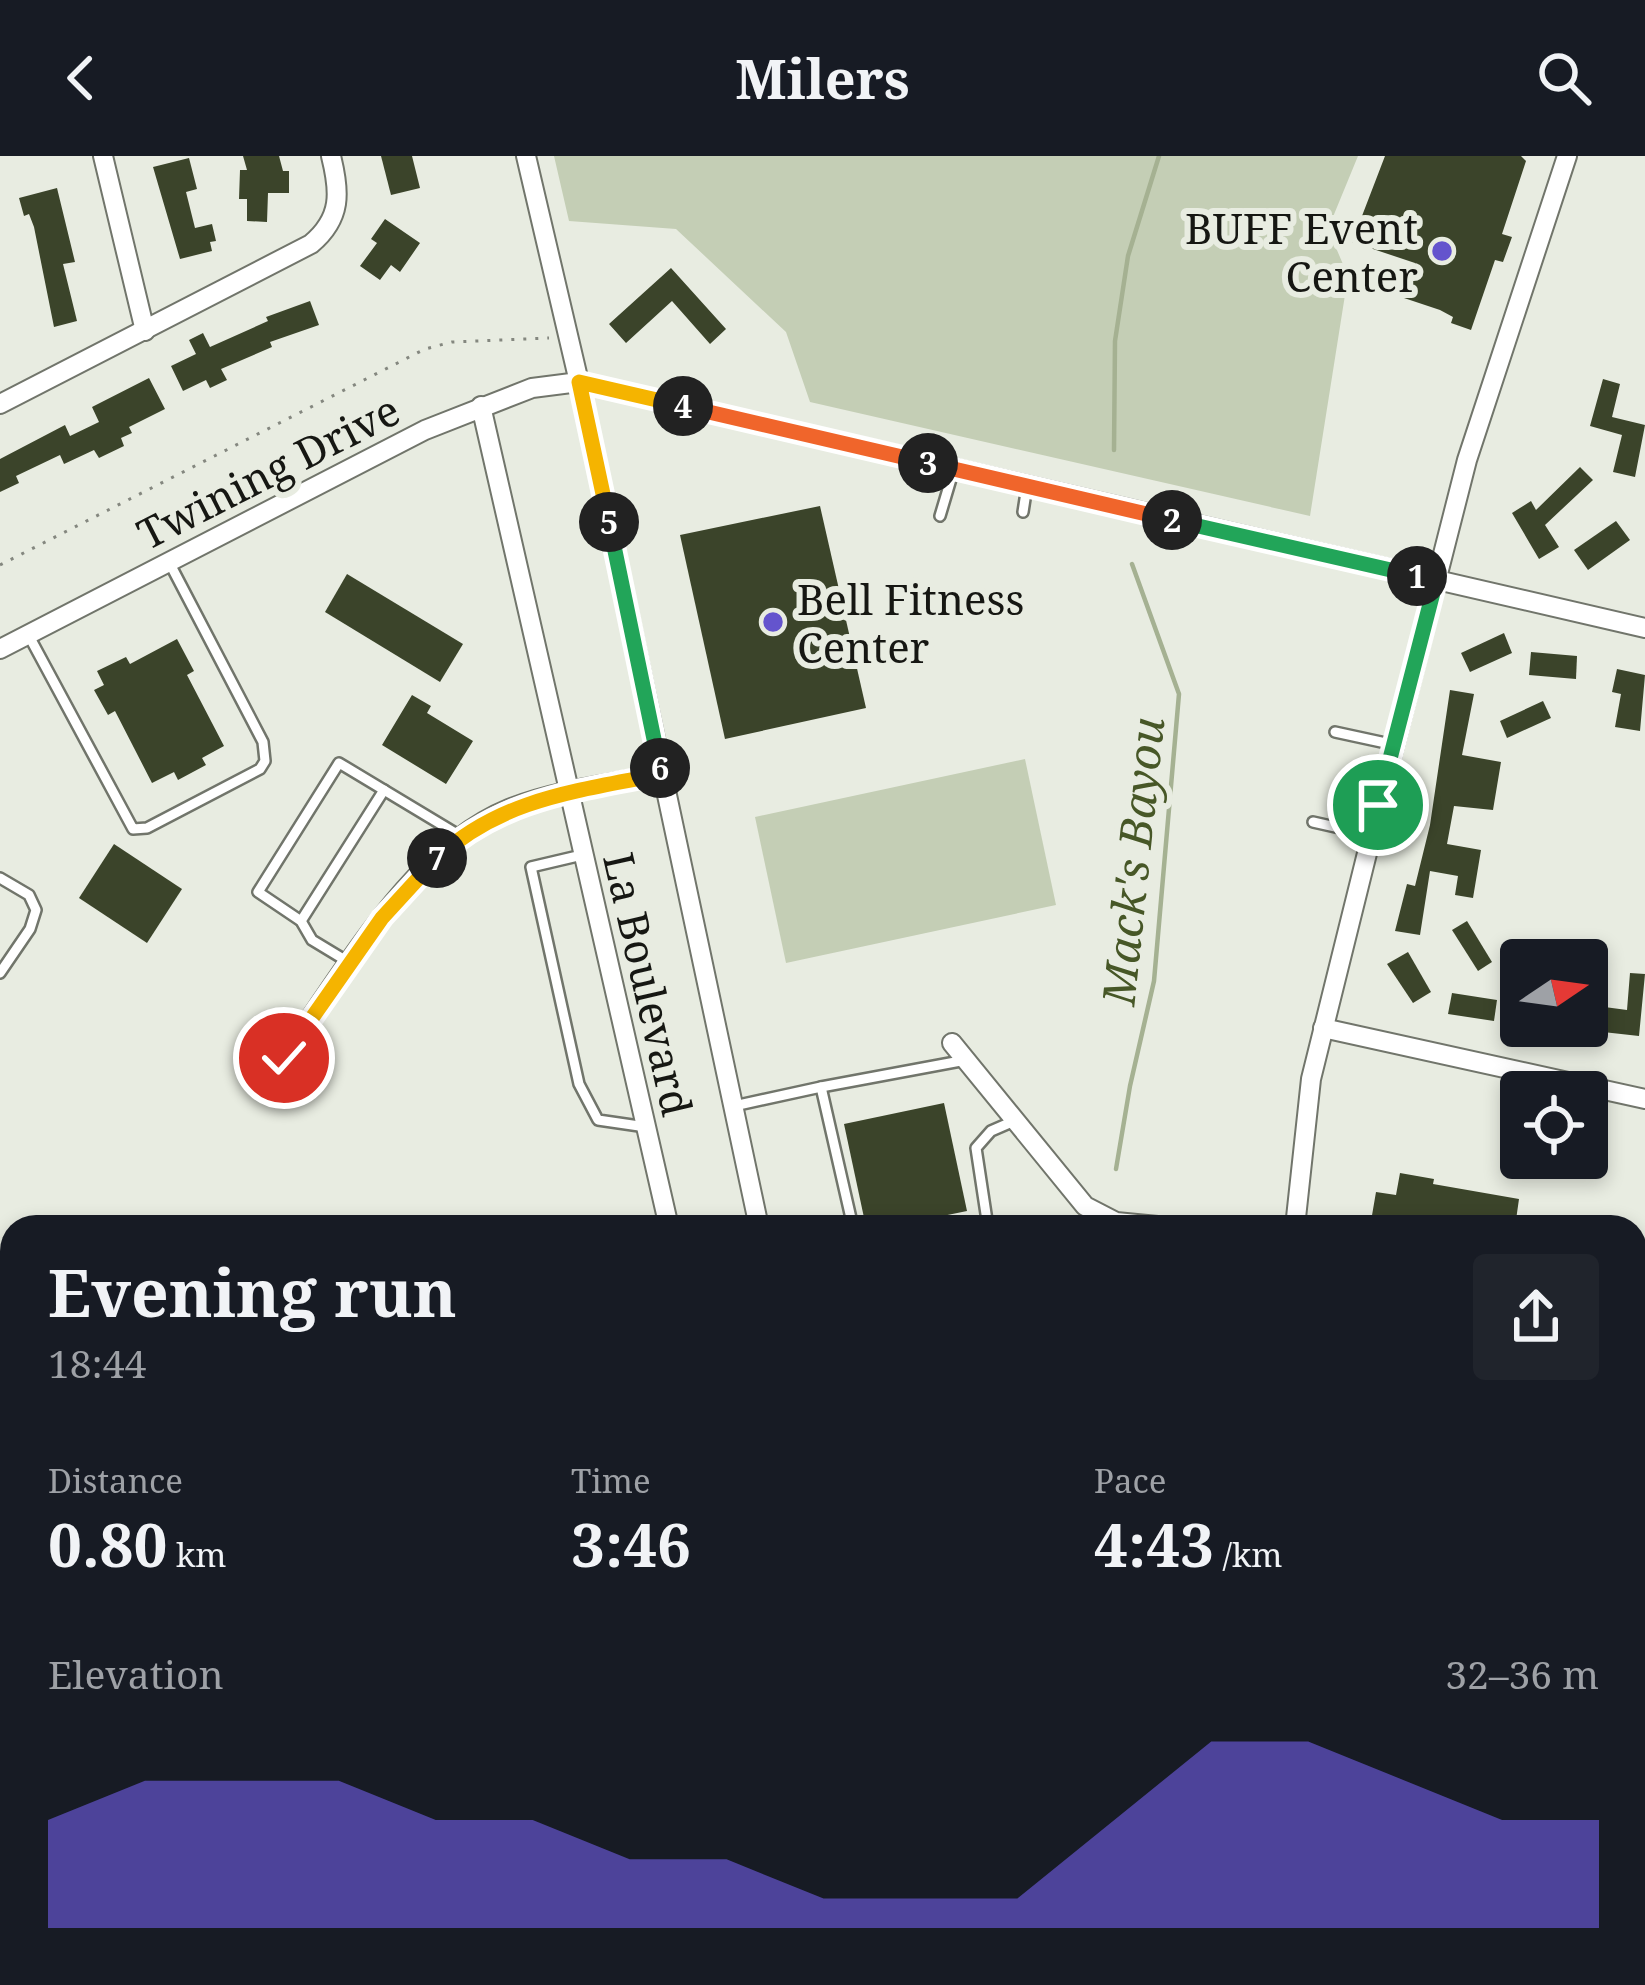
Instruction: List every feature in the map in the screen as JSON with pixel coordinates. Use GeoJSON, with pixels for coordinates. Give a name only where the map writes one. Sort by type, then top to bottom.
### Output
{"type":"FeatureCollection","features":[{"type":"Feature","properties":{"kind":"street"},"geometry":{"type":"LineString","coordinates":[[104,156],[145,331]]}},
{"type":"Feature","properties":{"kind":"street"},"geometry":{"type":"LineString","coordinates":[[0,404],[322,235],[332,223],[339,199],[332,156]]}},
{"type":"Feature","properties":{"kind":"street"},"geometry":{"type":"LineString","coordinates":[[526,156],[579,382],[757,1215]]}},
{"type":"Feature","properties":{"kind":"street"},"geometry":{"type":"LineString","coordinates":[[1296,1215],[1303,1129],[1323,1028],[1436,581],[1482,409],[1567,156]]}},
{"type":"Feature","properties":{"kind":"street"},"geometry":{"type":"LineString","coordinates":[[579,382],[1645,628]]}},
{"type":"Feature","properties":{"kind":"street","name":"Twining Drive"},"geometry":{"type":"LineString","coordinates":[[0,649],[393,446],[532,388],[579,382]]}},
{"type":"Feature","properties":{"kind":"street","name":"La Boulevard"},"geometry":{"type":"LineString","coordinates":[[481,406],[666,1215]]}},
{"type":"Feature","properties":{"kind":"street"},"geometry":{"type":"LineString","coordinates":[[284,1058],[382,918],[422,872],[462,837],[512,808],[662,774]]}},
{"type":"Feature","properties":{"kind":"street"},"geometry":{"type":"LineString","coordinates":[[1323,1028],[1645,1099]]}},
{"type":"Feature","properties":{"kind":"street"},"geometry":{"type":"LineString","coordinates":[[952,1042],[1085,1206],[1102,1215]]}},
{"type":"Feature","properties":{"kind":"lane"},"geometry":{"type":"LineString","coordinates":[[940,516],[955,469]]}},
{"type":"Feature","properties":{"kind":"lane"},"geometry":{"type":"LineString","coordinates":[[1023,512],[1027,486]]}},
{"type":"Feature","properties":{"kind":"lane"},"geometry":{"type":"LineString","coordinates":[[28,635],[133,829],[147,828],[260,770],[266,761],[262,742],[169,562]]}},
{"type":"Feature","properties":{"kind":"lane"},"geometry":{"type":"LineString","coordinates":[[1335,732],[1395,745]]}},
{"type":"Feature","properties":{"kind":"lane"},"geometry":{"type":"LineString","coordinates":[[351,963],[312,940],[302,921],[258,892],[339,763],[462,837]]}},
{"type":"Feature","properties":{"kind":"lane"},"geometry":{"type":"LineString","coordinates":[[302,921],[384,790]]}},
{"type":"Feature","properties":{"kind":"lane"},"geometry":{"type":"LineString","coordinates":[[1313,822],[1371,835]]}},
{"type":"Feature","properties":{"kind":"lane"},"geometry":{"type":"LineString","coordinates":[[582,855],[531,867],[579,1084],[598,1120],[646,1127]]}},
{"type":"Feature","properties":{"kind":"lane"},"geometry":{"type":"LineString","coordinates":[[0,878],[29,896],[36,910],[30,929],[0,973]]}},
{"type":"Feature","properties":{"kind":"lane"},"geometry":{"type":"LineString","coordinates":[[734,1106],[965,1060]]}},
{"type":"Feature","properties":{"kind":"lane"},"geometry":{"type":"LineString","coordinates":[[821,1087],[850,1215]]}},
{"type":"Feature","properties":{"kind":"lane"},"geometry":{"type":"LineString","coordinates":[[986,1215],[976,1148],[991,1131],[1014,1121]]}},
{"type":"Feature","properties":{"kind":"path"},"geometry":{"type":"LineString","coordinates":[[0,565],[425,349],[500,338],[551,338]]}},
{"type":"Feature","properties":{"kind":"green space"},"geometry":{"type":"Polygon","coordinates":[[[554,156],[1358,156],[1328,229],[1348,276],[1310,516],[810,402],[786,332],[676,229],[569,221],[554,156]]]}},
{"type":"Feature","properties":{"kind":"green space"},"geometry":{"type":"Polygon","coordinates":[[[1025,759],[1056,905],[786,963],[755,817],[1025,759]]]}},
{"type":"Feature","properties":{"kind":"building"},"geometry":{"type":"Polygon","coordinates":[[[243,156],[279,156],[283,171],[289,171],[289,193],[268,193],[267,222],[247,221],[247,199],[239,199],[240,170],[247,170],[243,156]]]}},
{"type":"Feature","properties":{"kind":"building"},"geometry":{"type":"Polygon","coordinates":[[[381,156],[412,156],[420,188],[391,195],[381,156]]]}},
{"type":"Feature","properties":{"kind":"building","name":"BUFF Event Center"},"geometry":{"type":"Polygon","coordinates":[[[1385,156],[1521,156],[1526,161],[1502,234],[1512,237],[1503,262],[1495,260],[1471,330],[1451,323],[1453,317],[1440,310],[1404,298],[1415,263],[1352,242],[1385,156]]]}},
{"type":"Feature","properties":{"kind":"building"},"geometry":{"type":"Polygon","coordinates":[[[189,158],[197,189],[186,192],[195,228],[212,224],[216,241],[210,242],[212,251],[180,259],[153,167],[189,158]]]}},
{"type":"Feature","properties":{"kind":"building"},"geometry":{"type":"Polygon","coordinates":[[[57,188],[75,262],[63,264],[77,321],[54,327],[34,227],[29,214],[24,216],[19,198],[57,188]]]}},
{"type":"Feature","properties":{"kind":"building"},"geometry":{"type":"Polygon","coordinates":[[[385,219],[420,243],[400,272],[391,265],[380,280],[360,266],[377,243],[371,239],[385,219]]]}},
{"type":"Feature","properties":{"kind":"building"},"geometry":{"type":"Polygon","coordinates":[[[671,268],[726,329],[710,344],[672,301],[626,343],[609,324],[671,268]]]}},
{"type":"Feature","properties":{"kind":"building"},"geometry":{"type":"Polygon","coordinates":[[[310,301],[319,325],[270,342],[272,347],[221,369],[227,380],[210,388],[206,380],[183,391],[171,366],[196,354],[189,340],[203,333],[210,347],[268,321],[266,317],[310,301]]]}},
{"type":"Feature","properties":{"kind":"building"},"geometry":{"type":"Polygon","coordinates":[[[149,378],[165,409],[129,427],[132,433],[121,438],[124,446],[99,458],[94,450],[64,464],[60,455],[16,476],[19,483],[0,492],[0,459],[65,425],[70,436],[99,422],[92,407],[149,378]]]}},
{"type":"Feature","properties":{"kind":"building"},"geometry":{"type":"Polygon","coordinates":[[[1603,379],[1620,384],[1612,417],[1645,425],[1635,477],[1613,472],[1622,435],[1590,426],[1603,379]]]}},
{"type":"Feature","properties":{"kind":"building"},"geometry":{"type":"Polygon","coordinates":[[[1580,467],[1593,480],[1545,525],[1559,547],[1539,559],[1512,513],[1531,501],[1536,510],[1580,467]]]}},
{"type":"Feature","properties":{"kind":"building","name":"Bell Fitness Center"},"geometry":{"type":"Polygon","coordinates":[[[820,506],[866,708],[725,739],[680,535],[820,506]]]}},
{"type":"Feature","properties":{"kind":"building"},"geometry":{"type":"Polygon","coordinates":[[[1616,521],[1630,540],[1588,570],[1574,550],[1616,521]]]}},
{"type":"Feature","properties":{"kind":"building"},"geometry":{"type":"Polygon","coordinates":[[[347,574],[463,644],[440,682],[325,612],[347,574]]]}},
{"type":"Feature","properties":{"kind":"building"},"geometry":{"type":"Polygon","coordinates":[[[1504,633],[1512,653],[1470,672],[1461,653],[1504,633]]]}},
{"type":"Feature","properties":{"kind":"building"},"geometry":{"type":"Polygon","coordinates":[[[177,639],[194,671],[187,675],[224,746],[202,758],[206,765],[178,780],[174,772],[152,783],[115,711],[108,715],[94,690],[104,685],[97,671],[126,657],[130,664],[177,639]]]}},
{"type":"Feature","properties":{"kind":"building"},"geometry":{"type":"Polygon","coordinates":[[[1531,652],[1577,656],[1576,679],[1529,675],[1531,652]]]}},
{"type":"Feature","properties":{"kind":"building"},"geometry":{"type":"Polygon","coordinates":[[[1617,669],[1645,675],[1640,731],[1615,727],[1621,694],[1612,692],[1617,669]]]}},
{"type":"Feature","properties":{"kind":"building"},"geometry":{"type":"Polygon","coordinates":[[[1450,690],[1474,694],[1462,755],[1501,762],[1493,810],[1454,806],[1447,844],[1481,850],[1473,898],[1455,895],[1458,876],[1430,871],[1420,935],[1395,931],[1407,884],[1415,886],[1430,825],[1450,690]]]}},
{"type":"Feature","properties":{"kind":"building"},"geometry":{"type":"Polygon","coordinates":[[[412,695],[431,706],[427,713],[473,741],[446,784],[382,745],[412,695]]]}},
{"type":"Feature","properties":{"kind":"building"},"geometry":{"type":"Polygon","coordinates":[[[1543,701],[1551,718],[1507,738],[1500,721],[1543,701]]]}},
{"type":"Feature","properties":{"kind":"building"},"geometry":{"type":"Polygon","coordinates":[[[114,844],[182,889],[147,943],[79,898],[114,844]]]}},
{"type":"Feature","properties":{"kind":"building"},"geometry":{"type":"Polygon","coordinates":[[[1467,921],[1492,962],[1478,971],[1452,930],[1467,921]]]}},
{"type":"Feature","properties":{"kind":"building"},"geometry":{"type":"Polygon","coordinates":[[[1408,952],[1431,992],[1413,1003],[1387,964],[1408,952]]]}},
{"type":"Feature","properties":{"kind":"building"},"geometry":{"type":"Polygon","coordinates":[[[1630,973],[1645,974],[1639,1036],[1608,1033],[1608,1007],[1627,1010],[1630,973]]]}},
{"type":"Feature","properties":{"kind":"building"},"geometry":{"type":"Polygon","coordinates":[[[1452,993],[1497,1000],[1494,1021],[1448,1014],[1452,993]]]}},
{"type":"Feature","properties":{"kind":"building"},"geometry":{"type":"Polygon","coordinates":[[[944,1103],[967,1211],[863,1215],[844,1124],[944,1103]]]}},
{"type":"Feature","properties":{"kind":"building"},"geometry":{"type":"Polygon","coordinates":[[[1400,1173],[1434,1179],[1433,1184],[1519,1199],[1517,1215],[1372,1215],[1376,1192],[1396,1195],[1400,1173]]]}},
{"type":"Feature","properties":{"kind":"waterway","name":"Mack's Bayou"},"geometry":{"type":"LineString","coordinates":[[1114,450],[1115,341],[1128,256],[1159,156]]}},
{"type":"Feature","properties":{"kind":"waterway","name":"Mack's Bayou"},"geometry":{"type":"LineString","coordinates":[[1116,1169],[1154,981],[1179,694],[1132,564]]}},
{"type":"Feature","properties":{"kind":"place","name":"BUFF Event Center"},"geometry":{"type":"Point","coordinates":[1442,251]}},
{"type":"Feature","properties":{"kind":"place","name":"Bell Fitness Center"},"geometry":{"type":"Point","coordinates":[773,622]}},
{"type":"Feature","properties":{"kind":"route"},"geometry":{"type":"LineString","coordinates":[[284,1058],[382,918],[422,872],[462,837],[512,808],[662,774],[579,382],[1436,581],[1378,805]]}}]}
